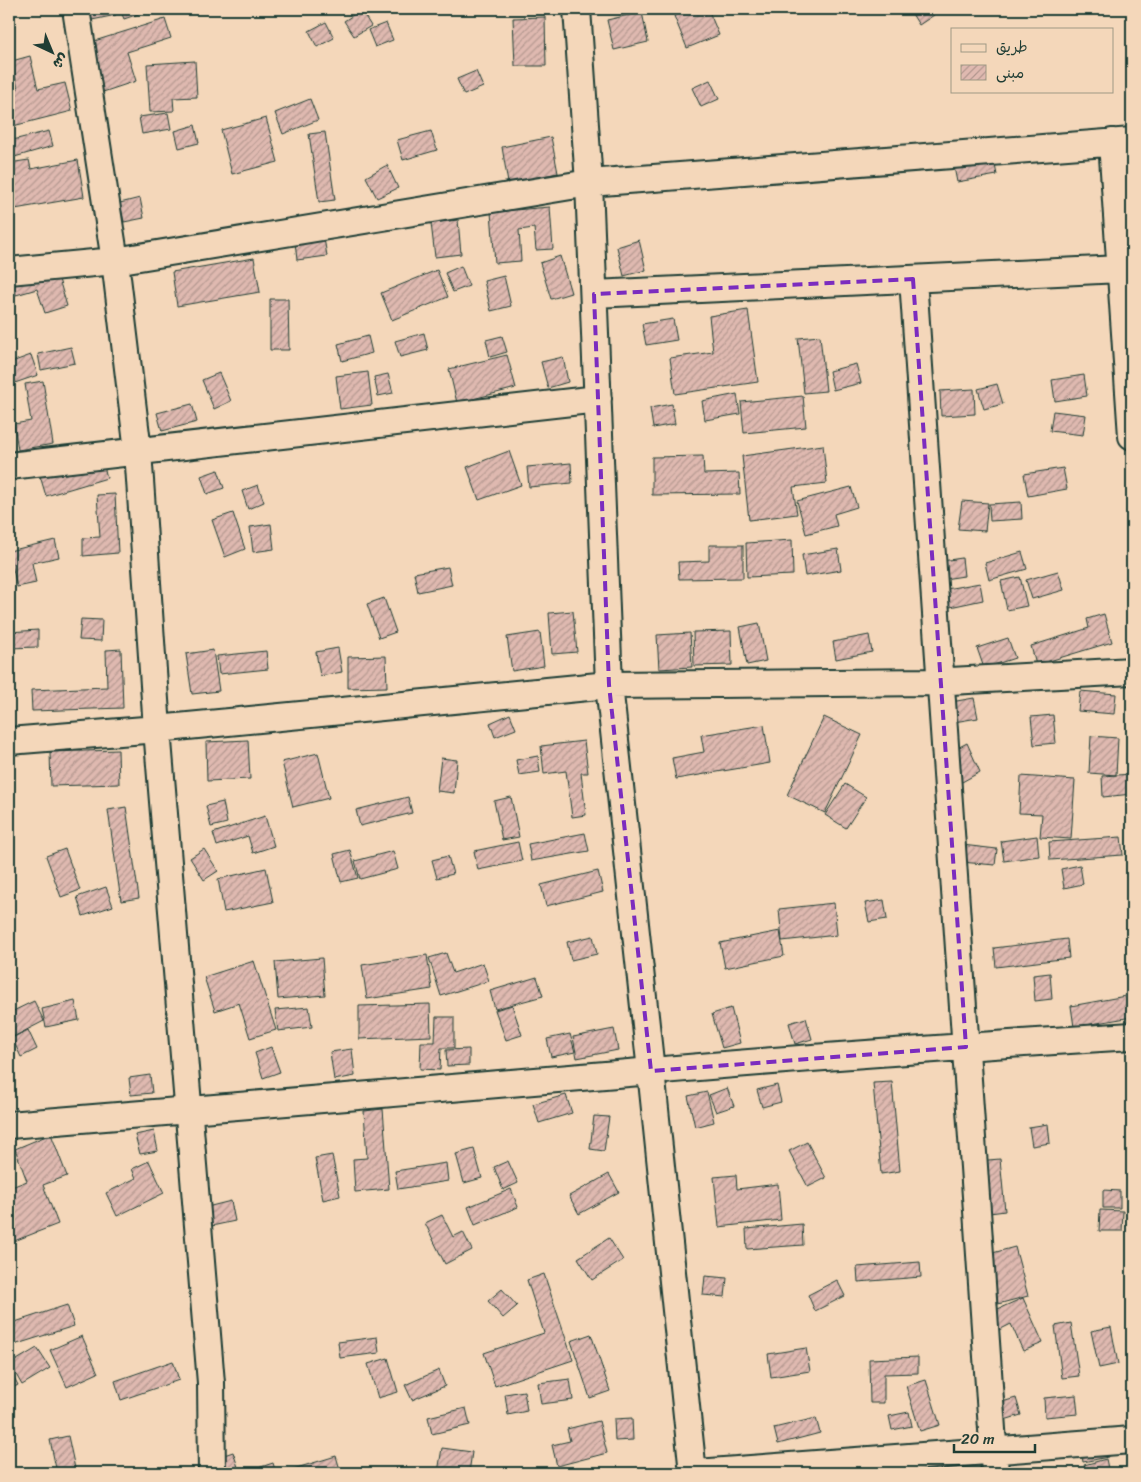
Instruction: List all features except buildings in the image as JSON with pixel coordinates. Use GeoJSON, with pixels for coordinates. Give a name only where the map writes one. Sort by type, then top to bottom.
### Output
{"type":"FeatureCollection","features":[{"type":"Feature","properties":{"kind":"street"},"geometry":{"type":"LineString","coordinates":[[76,9],[115,261],[138,451],[157,729],[210,1383],[212,1473]]}},
{"type":"Feature","properties":{"kind":"street"},"geometry":{"type":"LineString","coordinates":[[577,9],[589,183],[609,685],[693,1473]]}},
{"type":"Feature","properties":{"kind":"street"},"geometry":{"type":"LineString","coordinates":[[9,271],[115,261],[589,183],[1122,142],[1121,269],[1132,436]]}},
{"type":"Feature","properties":{"kind":"street"},"geometry":{"type":"LineString","coordinates":[[594,294],[1121,269]]}},
{"type":"Feature","properties":{"kind":"street"},"geometry":{"type":"LineString","coordinates":[[913,279],[994,1462]]}},
{"type":"Feature","properties":{"kind":"street"},"geometry":{"type":"LineString","coordinates":[[9,466],[598,399]]}},
{"type":"Feature","properties":{"kind":"street"},"geometry":{"type":"LineString","coordinates":[[9,741],[157,729],[609,685],[941,681],[1132,671]]}},
{"type":"Feature","properties":{"kind":"street"},"geometry":{"type":"LineString","coordinates":[[9,1125],[188,1112],[651,1071],[966,1046],[1132,1036]]}},
{"type":"Feature","properties":{"kind":"street"},"geometry":{"type":"LineString","coordinates":[[697,1473],[994,1462],[1132,1440]]}},
{"type":"Feature","properties":{"kind":"highlighted area"},"geometry":{"type":"Polygon","coordinates":[[[913,279],[966,1047],[651,1071],[609,685],[594,294],[913,279]]]}}]}
